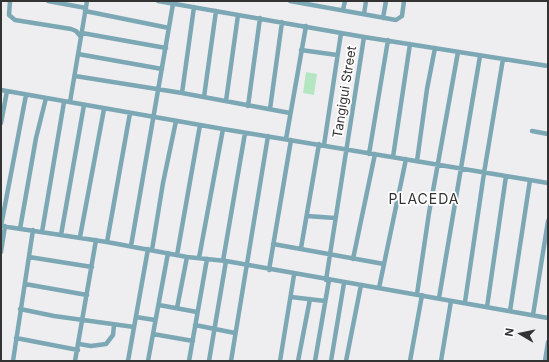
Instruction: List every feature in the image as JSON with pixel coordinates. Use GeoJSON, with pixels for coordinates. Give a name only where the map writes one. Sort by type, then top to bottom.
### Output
{"type":"FeatureCollection","features":[{"type":"Feature","properties":{"kind":"street"},"geometry":{"type":"LineString","coordinates":[[10,1],[9,15],[15,20],[71,29],[81,35],[166,48]]}},
{"type":"Feature","properties":{"kind":"street"},"geometry":{"type":"LineString","coordinates":[[48,1],[169,28]]}},
{"type":"Feature","properties":{"kind":"street"},"geometry":{"type":"LineString","coordinates":[[42,232],[67,102],[75,76],[87,1]]}},
{"type":"Feature","properties":{"kind":"street"},"geometry":{"type":"LineString","coordinates":[[158,1],[364,37],[548,66]]}},
{"type":"Feature","properties":{"kind":"street"},"geometry":{"type":"LineString","coordinates":[[290,1],[305,2],[324,7],[396,20],[400,18],[404,1]]}},
{"type":"Feature","properties":{"kind":"street"},"geometry":{"type":"LineString","coordinates":[[324,7],[325,1]]}},
{"type":"Feature","properties":{"kind":"street"},"geometry":{"type":"LineString","coordinates":[[344,10],[345,1]]}},
{"type":"Feature","properties":{"kind":"street"},"geometry":{"type":"LineString","coordinates":[[364,14],[366,1]]}},
{"type":"Feature","properties":{"kind":"street"},"geometry":{"type":"LineString","coordinates":[[383,18],[386,1]]}},
{"type":"Feature","properties":{"kind":"street"},"geometry":{"type":"LineString","coordinates":[[132,246],[173,4]]}},
{"type":"Feature","properties":{"kind":"street"},"geometry":{"type":"LineString","coordinates":[[182,93],[194,7]]}},
{"type":"Feature","properties":{"kind":"street"},"geometry":{"type":"LineString","coordinates":[[204,98],[216,11]]}},
{"type":"Feature","properties":{"kind":"street"},"geometry":{"type":"LineString","coordinates":[[226,101],[238,15]]}},
{"type":"Feature","properties":{"kind":"street"},"geometry":{"type":"LineString","coordinates":[[248,106],[260,18]]}},
{"type":"Feature","properties":{"kind":"street"},"geometry":{"type":"LineString","coordinates":[[270,109],[282,22]]}},
{"type":"Feature","properties":{"kind":"street"},"geometry":{"type":"LineString","coordinates":[[268,270],[289,139],[290,113],[306,26]]}},
{"type":"Feature","properties":{"kind":"street"},"geometry":{"type":"LineString","coordinates":[[301,248],[322,144],[341,33]]}},
{"type":"Feature","properties":{"kind":"street","name":"Tangigui Street"},"geometry":{"type":"LineString","coordinates":[[315,361],[328,280],[335,218],[364,37]]}},
{"type":"Feature","properties":{"kind":"street"},"geometry":{"type":"LineString","coordinates":[[369,154],[388,40]]}},
{"type":"Feature","properties":{"kind":"street"},"geometry":{"type":"LineString","coordinates":[[393,157],[410,44]]}},
{"type":"Feature","properties":{"kind":"street"},"geometry":{"type":"LineString","coordinates":[[417,161],[434,48]]}},
{"type":"Feature","properties":{"kind":"street"},"geometry":{"type":"LineString","coordinates":[[302,50],[337,55]]}},
{"type":"Feature","properties":{"kind":"street"},"geometry":{"type":"LineString","coordinates":[[410,361],[437,164],[458,52]]}},
{"type":"Feature","properties":{"kind":"street"},"geometry":{"type":"LineString","coordinates":[[78,54],[162,69]]}},
{"type":"Feature","properties":{"kind":"street"},"geometry":{"type":"LineString","coordinates":[[439,298],[480,56]]}},
{"type":"Feature","properties":{"kind":"street"},"geometry":{"type":"LineString","coordinates":[[465,302],[503,59]]}},
{"type":"Feature","properties":{"kind":"street"},"geometry":{"type":"LineString","coordinates":[[75,76],[182,93],[290,113]]}},
{"type":"Feature","properties":{"kind":"street"},"geometry":{"type":"LineString","coordinates":[[1,90],[245,133],[322,144],[369,154],[548,183]]}},
{"type":"Feature","properties":{"kind":"street"},"geometry":{"type":"LineString","coordinates":[[1,123],[7,91]]}},
{"type":"Feature","properties":{"kind":"street"},"geometry":{"type":"LineString","coordinates":[[1,252],[2,226],[26,95]]}},
{"type":"Feature","properties":{"kind":"street"},"geometry":{"type":"LineString","coordinates":[[20,229],[36,138],[46,98]]}},
{"type":"Feature","properties":{"kind":"street"},"geometry":{"type":"LineString","coordinates":[[61,235],[84,105]]}},
{"type":"Feature","properties":{"kind":"street"},"geometry":{"type":"LineString","coordinates":[[80,237],[104,109]]}},
{"type":"Feature","properties":{"kind":"street"},"geometry":{"type":"LineString","coordinates":[[107,242],[130,113]]}},
{"type":"Feature","properties":{"kind":"street"},"geometry":{"type":"LineString","coordinates":[[128,361],[176,121]]}},
{"type":"Feature","properties":{"kind":"street"},"geometry":{"type":"LineString","coordinates":[[177,255],[200,125]]}},
{"type":"Feature","properties":{"kind":"street"},"geometry":{"type":"LineString","coordinates":[[199,258],[222,129]]}},
{"type":"Feature","properties":{"kind":"street"},"geometry":{"type":"LineString","coordinates":[[532,131],[548,134]]}},
{"type":"Feature","properties":{"kind":"street"},"geometry":{"type":"LineString","coordinates":[[209,361],[245,133]]}},
{"type":"Feature","properties":{"kind":"street"},"geometry":{"type":"LineString","coordinates":[[231,361],[268,136]]}},
{"type":"Feature","properties":{"kind":"street"},"geometry":{"type":"LineString","coordinates":[[353,258],[375,154]]}},
{"type":"Feature","properties":{"kind":"street"},"geometry":{"type":"LineString","coordinates":[[379,288],[406,159]]}},
{"type":"Feature","properties":{"kind":"street"},"geometry":{"type":"LineString","coordinates":[[487,307],[506,176]]}},
{"type":"Feature","properties":{"kind":"street"},"geometry":{"type":"LineString","coordinates":[[510,311],[530,180]]}},
{"type":"Feature","properties":{"kind":"street"},"geometry":{"type":"LineString","coordinates":[[307,216],[335,218]]}},
{"type":"Feature","properties":{"kind":"street"},"geometry":{"type":"LineString","coordinates":[[533,315],[548,221]]}},
{"type":"Feature","properties":{"kind":"street"},"geometry":{"type":"LineString","coordinates":[[2,226],[80,237],[187,257],[224,261],[294,275],[465,302],[548,318]]}},
{"type":"Feature","properties":{"kind":"street"},"geometry":{"type":"LineString","coordinates":[[13,361],[33,230]]}},
{"type":"Feature","properties":{"kind":"street"},"geometry":{"type":"LineString","coordinates":[[76,361],[96,240]]}},
{"type":"Feature","properties":{"kind":"street"},"geometry":{"type":"LineString","coordinates":[[273,244],[384,264]]}},
{"type":"Feature","properties":{"kind":"street"},"geometry":{"type":"LineString","coordinates":[[148,361],[168,253]]}},
{"type":"Feature","properties":{"kind":"street"},"geometry":{"type":"LineString","coordinates":[[29,257],[92,267]]}},
{"type":"Feature","properties":{"kind":"street"},"geometry":{"type":"LineString","coordinates":[[178,308],[187,257]]}},
{"type":"Feature","properties":{"kind":"street"},"geometry":{"type":"LineString","coordinates":[[189,361],[207,259]]}},
{"type":"Feature","properties":{"kind":"street"},"geometry":{"type":"LineString","coordinates":[[280,361],[294,275]]}},
{"type":"Feature","properties":{"kind":"street"},"geometry":{"type":"LineString","coordinates":[[331,361],[344,283]]}},
{"type":"Feature","properties":{"kind":"street"},"geometry":{"type":"LineString","coordinates":[[25,284],[87,295]]}},
{"type":"Feature","properties":{"kind":"street"},"geometry":{"type":"LineString","coordinates":[[346,361],[361,285]]}},
{"type":"Feature","properties":{"kind":"street"},"geometry":{"type":"LineString","coordinates":[[291,296],[325,301]]}},
{"type":"Feature","properties":{"kind":"street"},"geometry":{"type":"LineString","coordinates":[[298,361],[310,299]]}},
{"type":"Feature","properties":{"kind":"street"},"geometry":{"type":"LineString","coordinates":[[441,361],[451,301]]}},
{"type":"Feature","properties":{"kind":"street"},"geometry":{"type":"LineString","coordinates":[[158,305],[198,312]]}},
{"type":"Feature","properties":{"kind":"street"},"geometry":{"type":"LineString","coordinates":[[20,309],[134,327]]}},
{"type":"Feature","properties":{"kind":"street"},"geometry":{"type":"LineString","coordinates":[[136,317],[155,320]]}},
{"type":"Feature","properties":{"kind":"street"},"geometry":{"type":"LineString","coordinates":[[79,344],[92,346],[106,344],[111,338],[114,325]]}},
{"type":"Feature","properties":{"kind":"street"},"geometry":{"type":"LineString","coordinates":[[195,325],[235,333]]}},
{"type":"Feature","properties":{"kind":"street"},"geometry":{"type":"LineString","coordinates":[[153,334],[192,341]]}},
{"type":"Feature","properties":{"kind":"street"},"geometry":{"type":"LineString","coordinates":[[16,338],[78,350]]}},
{"type":"Feature","properties":{"kind":"street"},"geometry":{"type":"LineString","coordinates":[[544,361],[548,342]]}},
{"type":"Feature","properties":{"kind":"green space"},"geometry":{"type":"Polygon","coordinates":[[[306,72],[317,74],[314,95],[303,93],[306,72]]]}},
{"type":"Feature","properties":{"kind":"district","name":"PLACEDA"},"geometry":{"type":"Point","coordinates":[424,200]}}]}
